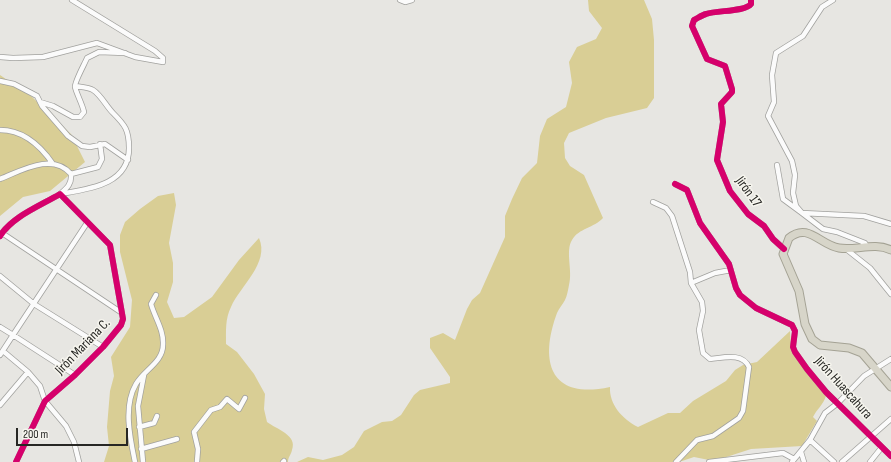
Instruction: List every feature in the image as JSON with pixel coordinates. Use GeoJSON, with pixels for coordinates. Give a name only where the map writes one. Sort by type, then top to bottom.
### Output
{"type":"FeatureCollection","features":[{"type":"Feature","properties":{"kind":"highway"},"geometry":{"type":"LineString","coordinates":[[891,250],[883,247],[846,249],[832,246],[810,233],[800,232],[789,238],[784,250],[785,259],[799,291],[805,324],[812,339],[820,345],[856,350],[862,353],[891,387]]}},
{"type":"Feature","properties":{"kind":"street"},"geometry":{"type":"LineString","coordinates":[[0,57],[43,57],[97,43],[161,63],[164,60],[161,55],[72,0]]}},
{"type":"Feature","properties":{"kind":"street"},"geometry":{"type":"LineString","coordinates":[[400,0],[405,2],[412,0]]}},
{"type":"Feature","properties":{"kind":"street","name":"Jirón 17"},"geometry":{"type":"LineString","coordinates":[[751,0],[752,4],[746,8],[730,9],[706,14],[692,23],[707,59],[725,66],[732,89],[732,92],[721,104],[723,122],[717,160],[730,191],[748,214],[764,226],[773,239],[784,250]]}},
{"type":"Feature","properties":{"kind":"street"},"geometry":{"type":"LineString","coordinates":[[802,213],[793,198],[795,175],[792,161],[768,116],[774,102],[772,76],[778,51],[803,36],[822,7],[833,0]]}},
{"type":"Feature","properties":{"kind":"street"},"geometry":{"type":"LineString","coordinates":[[40,102],[54,106],[74,118],[80,117],[84,112],[75,86],[76,78],[83,70],[87,58],[100,52],[120,54],[127,53]]}},
{"type":"Feature","properties":{"kind":"street"},"geometry":{"type":"LineString","coordinates":[[0,81],[14,84],[37,96],[40,102],[68,136],[82,146],[90,147],[100,144],[109,146],[128,160]]}},
{"type":"Feature","properties":{"kind":"street"},"geometry":{"type":"LineString","coordinates":[[60,194],[90,189],[109,182],[117,176],[128,160],[129,140],[125,125],[121,119],[92,89],[75,86]]}},
{"type":"Feature","properties":{"kind":"street"},"geometry":{"type":"LineString","coordinates":[[0,130],[18,132],[26,136],[53,164]]}},
{"type":"Feature","properties":{"kind":"street"},"geometry":{"type":"LineString","coordinates":[[70,174],[98,167],[102,159],[100,144]]}},
{"type":"Feature","properties":{"kind":"street"},"geometry":{"type":"LineString","coordinates":[[0,179],[39,164],[60,165],[70,174],[70,183],[60,194],[18,218],[1,235],[122,313]]}},
{"type":"Feature","properties":{"kind":"street"},"geometry":{"type":"LineString","coordinates":[[777,166],[783,199],[823,229],[857,239],[865,243],[867,247]]}},
{"type":"Feature","properties":{"kind":"street"},"geometry":{"type":"LineString","coordinates":[[675,184],[687,190],[700,223],[731,270],[715,273],[691,284]]}},
{"type":"Feature","properties":{"kind":"street","name":"Jirón Mariana C."},"geometry":{"type":"LineString","coordinates":[[17,462],[45,401],[75,375],[103,347],[121,325],[122,313],[110,245],[60,194]]}},
{"type":"Feature","properties":{"kind":"street"},"geometry":{"type":"LineString","coordinates":[[653,202],[666,208],[672,216],[690,272],[691,284],[703,306],[699,330],[701,344],[706,356],[710,359],[734,357],[747,363],[749,370],[743,411],[739,418],[713,436],[697,440],[676,462]]}},
{"type":"Feature","properties":{"kind":"street"},"geometry":{"type":"LineString","coordinates":[[802,213],[864,216],[891,224]]}},
{"type":"Feature","properties":{"kind":"street"},"geometry":{"type":"LineString","coordinates":[[79,462],[74,442],[66,426],[45,401],[40,386],[28,372],[1,353],[87,223]]}},
{"type":"Feature","properties":{"kind":"street"},"geometry":{"type":"LineString","coordinates":[[846,249],[870,268],[891,294]]}},
{"type":"Feature","properties":{"kind":"street","name":"Jirón Huascahura"},"geometry":{"type":"LineString","coordinates":[[731,270],[736,288],[748,302],[792,325],[795,332],[793,347],[795,352],[823,388],[891,456]]}},
{"type":"Feature","properties":{"kind":"street"},"geometry":{"type":"LineString","coordinates":[[0,276],[34,304],[103,347]]}},
{"type":"Feature","properties":{"kind":"street"},"geometry":{"type":"LineString","coordinates":[[134,462],[129,421],[131,399],[137,383],[157,361],[163,350],[162,329],[151,304],[156,295]]}},
{"type":"Feature","properties":{"kind":"street"},"geometry":{"type":"LineString","coordinates":[[0,327],[75,375]]}},
{"type":"Feature","properties":{"kind":"street"},"geometry":{"type":"LineString","coordinates":[[710,462],[783,453],[793,460],[810,440],[822,416],[838,403],[864,376],[891,359]]}},
{"type":"Feature","properties":{"kind":"street"},"geometry":{"type":"LineString","coordinates":[[0,405],[28,372]]}},
{"type":"Feature","properties":{"kind":"street"},"geometry":{"type":"LineString","coordinates":[[143,462],[138,406],[144,374]]}},
{"type":"Feature","properties":{"kind":"street"},"geometry":{"type":"LineString","coordinates":[[197,462],[198,449],[194,432],[211,410],[220,407],[228,399],[239,409],[245,398]]}},
{"type":"Feature","properties":{"kind":"street"},"geometry":{"type":"LineString","coordinates":[[139,427],[154,423],[157,416]]}},
{"type":"Feature","properties":{"kind":"street"},"geometry":{"type":"LineString","coordinates":[[842,462],[891,419]]}},
{"type":"Feature","properties":{"kind":"street"},"geometry":{"type":"LineString","coordinates":[[141,449],[177,439]]}},
{"type":"Feature","properties":{"kind":"street"},"geometry":{"type":"LineString","coordinates":[[810,440],[834,462]]}},
{"type":"Feature","properties":{"kind":"street"},"geometry":{"type":"LineString","coordinates":[[870,462],[882,447]]}},
{"type":"Feature","properties":{"kind":"street"},"geometry":{"type":"LineString","coordinates":[[801,452],[804,462]]}},
{"type":"Feature","properties":{"kind":"shaded area"},"geometry":{"type":"Polygon","coordinates":[[[588,0],[644,0],[652,19],[654,40],[654,98],[647,108],[606,118],[569,133],[564,143],[565,158],[570,166],[584,175],[603,218],[575,236],[570,245],[570,279],[567,295],[557,313],[549,347],[550,361],[554,373],[562,382],[574,388],[590,390],[610,387],[610,393],[614,405],[627,420],[638,427],[668,413],[680,413],[693,401],[726,381],[735,370],[743,365],[757,362],[790,331],[791,347],[826,396],[813,417],[817,421],[802,446],[751,449],[714,461],[694,457],[679,462],[297,462],[308,457],[323,460],[342,455],[354,447],[364,431],[382,422],[392,421],[401,415],[414,395],[420,390],[450,383],[450,377],[430,348],[430,338],[443,333],[455,340],[467,309],[472,300],[480,293],[505,237],[505,216],[512,199],[522,178],[537,163],[540,136],[547,119],[566,107],[572,83],[569,62],[577,47],[596,39],[602,28],[589,11],[588,0]]]}},
{"type":"Feature","properties":{"kind":"shaded area"},"geometry":{"type":"Polygon","coordinates":[[[0,75],[31,96],[71,134],[85,162],[50,191],[23,197],[0,216],[0,75]]]}},
{"type":"Feature","properties":{"kind":"shaded area"},"geometry":{"type":"Polygon","coordinates":[[[174,193],[176,205],[169,243],[173,263],[173,282],[167,302],[174,318],[184,317],[212,297],[239,260],[259,238],[261,256],[252,274],[235,299],[229,312],[226,325],[226,344],[237,352],[254,374],[265,394],[264,409],[267,422],[285,433],[292,440],[292,452],[288,462],[104,462],[109,446],[107,427],[110,391],[114,376],[111,357],[130,327],[132,300],[120,252],[120,235],[125,222],[140,209],[158,196],[174,193]]]}},
{"type":"Feature","properties":{"kind":"cycle path"},"geometry":{"type":"LineString","coordinates":[[751,0],[751,4],[748,7],[703,15],[694,20],[692,26],[707,59],[725,66],[732,89],[732,92],[721,104],[723,122],[717,160],[730,191],[748,214],[764,226],[773,239],[784,249]]}},
{"type":"Feature","properties":{"kind":"cycle path"},"geometry":{"type":"LineString","coordinates":[[675,184],[687,190],[700,223],[729,264],[736,288],[740,295],[756,308],[792,325],[795,331],[793,347],[807,369],[826,392],[891,456]]}},
{"type":"Feature","properties":{"kind":"cycle path"},"geometry":{"type":"LineString","coordinates":[[0,236],[5,229],[19,217],[60,194],[110,245],[123,319],[121,325],[103,347],[75,375],[45,401],[16,462]]}}]}
